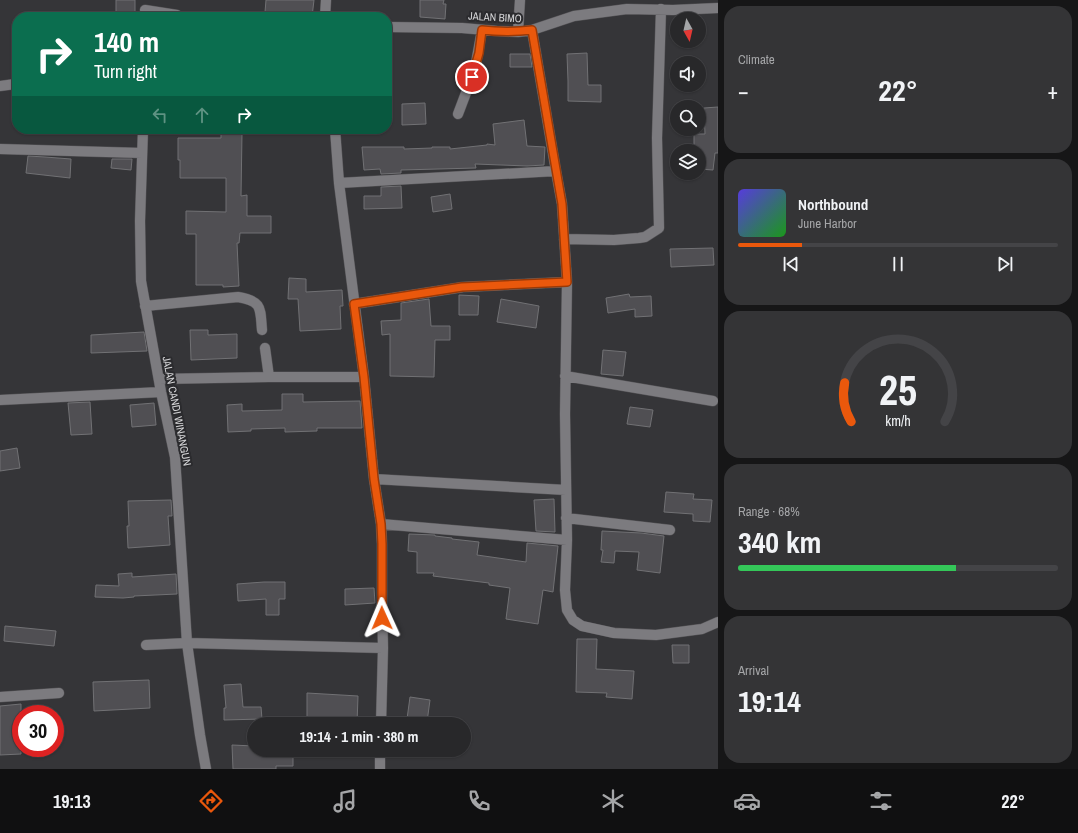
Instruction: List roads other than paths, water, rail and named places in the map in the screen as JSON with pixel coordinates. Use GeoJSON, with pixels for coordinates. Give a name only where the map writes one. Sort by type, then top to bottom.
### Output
{"type":"FeatureCollection","features":[{"type":"Feature","properties":{"kind":"street"},"geometry":{"type":"LineString","coordinates":[[325,12],[326,0]]}},
{"type":"Feature","properties":{"kind":"street"},"geometry":{"type":"LineString","coordinates":[[518,32],[520,0]]}},
{"type":"Feature","properties":{"kind":"street","name":"JALAN BIMO"},"geometry":{"type":"LineString","coordinates":[[392,27],[462,28],[518,32],[532,30],[574,16],[627,8],[661,10],[718,8]]}},
{"type":"Feature","properties":{"kind":"street"},"geometry":{"type":"LineString","coordinates":[[145,9],[161,12]]}},
{"type":"Feature","properties":{"kind":"street"},"geometry":{"type":"LineString","coordinates":[[564,239],[614,240],[639,238],[645,237],[659,228],[657,138],[661,10]]}},
{"type":"Feature","properties":{"kind":"street"},"geometry":{"type":"LineString","coordinates":[[458,114],[479,53],[482,30]]}},
{"type":"Feature","properties":{"kind":"street"},"geometry":{"type":"LineString","coordinates":[[532,30],[562,204],[567,282],[565,376],[567,540],[565,590],[567,610],[573,620],[582,626],[614,633],[656,635],[702,629],[718,622]]}},
{"type":"Feature","properties":{"kind":"street"},"geometry":{"type":"LineString","coordinates":[[0,86],[12,84]]}},
{"type":"Feature","properties":{"kind":"street","name":"JALAN CANDI WINANGUN"},"geometry":{"type":"LineString","coordinates":[[143,134],[140,221],[141,281],[161,392],[176,457],[187,643],[206,769]]}},
{"type":"Feature","properties":{"kind":"street"},"geometry":{"type":"LineString","coordinates":[[335,134],[339,183],[364,377],[374,479],[381,524],[383,648],[381,717]]}},
{"type":"Feature","properties":{"kind":"street"},"geometry":{"type":"LineString","coordinates":[[0,149],[142,153]]}},
{"type":"Feature","properties":{"kind":"street"},"geometry":{"type":"LineString","coordinates":[[339,183],[556,170]]}},
{"type":"Feature","properties":{"kind":"street"},"geometry":{"type":"LineString","coordinates":[[354,304],[462,287],[567,282]]}},
{"type":"Feature","properties":{"kind":"street"},"geometry":{"type":"LineString","coordinates":[[145,306],[238,297],[250,299],[256,302],[260,310],[262,330]]}},
{"type":"Feature","properties":{"kind":"street"},"geometry":{"type":"LineString","coordinates":[[264,348],[269,377]]}},
{"type":"Feature","properties":{"kind":"street"},"geometry":{"type":"LineString","coordinates":[[565,376],[713,401]]}},
{"type":"Feature","properties":{"kind":"street"},"geometry":{"type":"LineString","coordinates":[[159,379],[364,377]]}},
{"type":"Feature","properties":{"kind":"street"},"geometry":{"type":"LineString","coordinates":[[0,400],[161,392]]}},
{"type":"Feature","properties":{"kind":"street"},"geometry":{"type":"LineString","coordinates":[[374,479],[566,490]]}},
{"type":"Feature","properties":{"kind":"street"},"geometry":{"type":"LineString","coordinates":[[566,518],[670,530]]}},
{"type":"Feature","properties":{"kind":"street"},"geometry":{"type":"LineString","coordinates":[[381,524],[567,540]]}},
{"type":"Feature","properties":{"kind":"street"},"geometry":{"type":"LineString","coordinates":[[146,645],[187,643],[383,648]]}},
{"type":"Feature","properties":{"kind":"street"},"geometry":{"type":"LineString","coordinates":[[0,697],[58,693]]}},
{"type":"Feature","properties":{"kind":"street"},"geometry":{"type":"LineString","coordinates":[[380,757],[380,769]]}}]}
